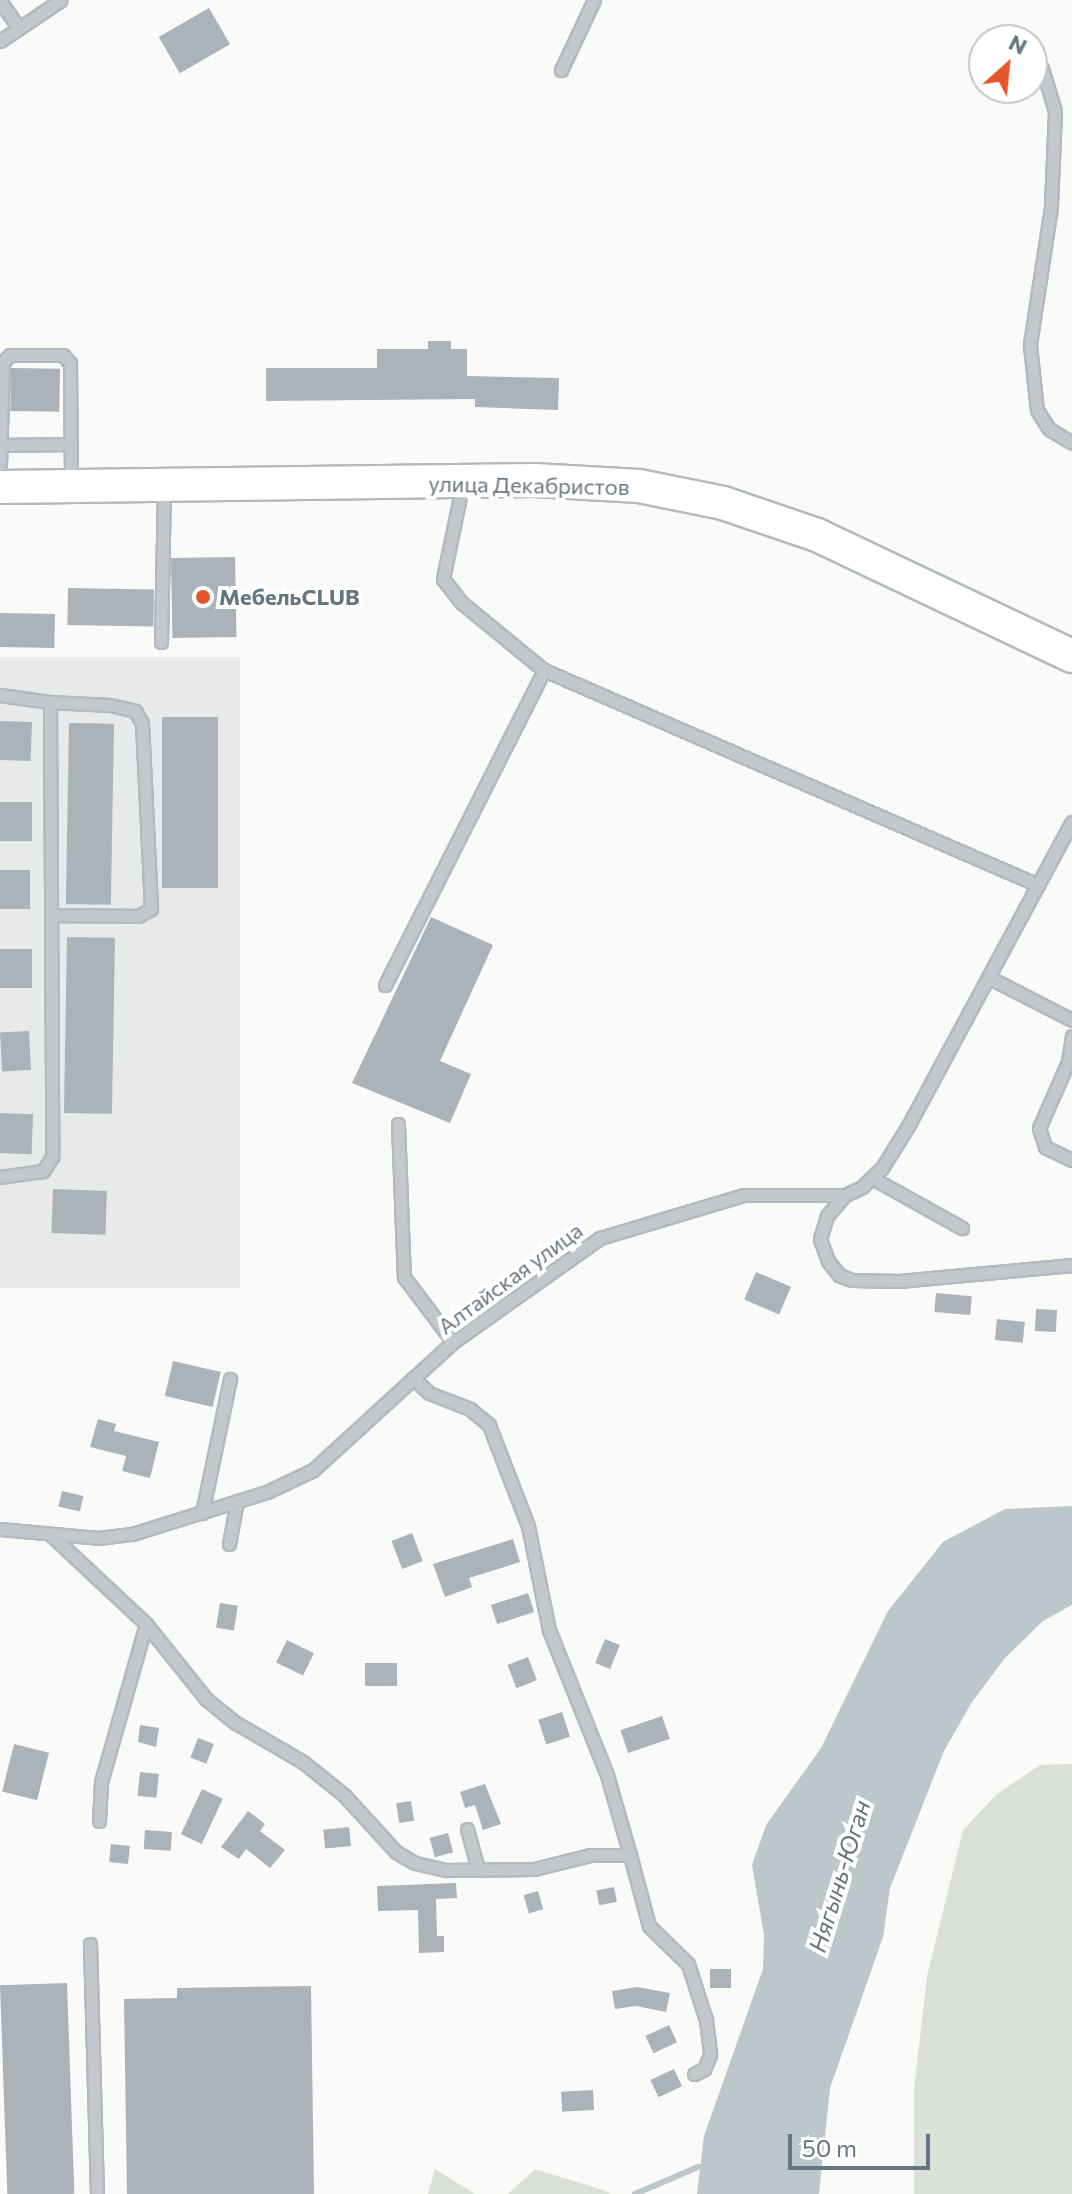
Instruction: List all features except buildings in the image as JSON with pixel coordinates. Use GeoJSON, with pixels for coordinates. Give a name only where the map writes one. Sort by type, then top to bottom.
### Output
{"type":"FeatureCollection","features":[{"type":"Feature","properties":{"kind":"main road","name":"улица Декабристов"},"geometry":{"type":"LineString","coordinates":[[0,487],[588,482],[723,503],[872,558],[1072,656]]}},
{"type":"Feature","properties":{"kind":"lane"},"geometry":{"type":"LineString","coordinates":[[0,41],[61,0]]}},
{"type":"Feature","properties":{"kind":"lane"},"geometry":{"type":"LineString","coordinates":[[561,70],[594,0]]}},
{"type":"Feature","properties":{"kind":"lane"},"geometry":{"type":"LineString","coordinates":[[0,1],[19,28]]}},
{"type":"Feature","properties":{"kind":"lane"},"geometry":{"type":"LineString","coordinates":[[1048,88],[1055,111],[1051,207],[1030,345],[1037,410],[1049,429],[1072,443]]}},
{"type":"Feature","properties":{"kind":"lane"},"geometry":{"type":"LineString","coordinates":[[0,464],[3,362],[10,355],[63,355],[70,363],[71,486]]}},
{"type":"Feature","properties":{"kind":"lane"},"geometry":{"type":"LineString","coordinates":[[0,445],[71,444]]}},
{"type":"Feature","properties":{"kind":"lane"},"geometry":{"type":"LineString","coordinates":[[463,482],[443,579],[462,603],[544,670],[1038,885]]}},
{"type":"Feature","properties":{"kind":"lane"},"geometry":{"type":"LineString","coordinates":[[161,642],[164,485]]}},
{"type":"Feature","properties":{"kind":"lane"},"geometry":{"type":"LineString","coordinates":[[385,985],[544,670]]}},
{"type":"Feature","properties":{"kind":"lane"},"geometry":{"type":"LineString","coordinates":[[0,695],[50,702],[110,705],[135,711],[142,723],[151,909],[138,916],[52,915]]}},
{"type":"Feature","properties":{"kind":"lane"},"geometry":{"type":"LineString","coordinates":[[0,1177],[43,1171],[52,1157],[50,702]]}},
{"type":"Feature","properties":{"kind":"lane"},"geometry":{"type":"LineString","coordinates":[[962,1228],[874,1179],[1072,822]]}},
{"type":"Feature","properties":{"kind":"lane"},"geometry":{"type":"LineString","coordinates":[[988,977],[1072,1020]]}},
{"type":"Feature","properties":{"kind":"lane"},"geometry":{"type":"LineString","coordinates":[[1072,1036],[1068,1062],[1039,1128],[1045,1147],[1072,1160]]}},
{"type":"Feature","properties":{"kind":"lane"},"geometry":{"type":"LineString","coordinates":[[398,1124],[404,1277],[453,1342]]}},
{"type":"Feature","properties":{"kind":"lane","name":"Алтайская улица"},"geometry":{"type":"LineString","coordinates":[[0,1529],[51,1535],[132,1534],[237,1501],[313,1470],[453,1342],[570,1256],[642,1221],[743,1195],[845,1195],[874,1179]]}},
{"type":"Feature","properties":{"kind":"lane"},"geometry":{"type":"LineString","coordinates":[[845,1195],[827,1216],[820,1239],[828,1261],[839,1275],[852,1280],[899,1281],[1072,1265]]}},
{"type":"Feature","properties":{"kind":"lane"},"geometry":{"type":"LineString","coordinates":[[413,1378],[429,1393],[470,1409],[489,1425],[528,1526],[549,1630],[607,1775],[649,1926],[688,1964],[706,2020],[710,2055],[704,2069],[694,2074]]}},
{"type":"Feature","properties":{"kind":"lane"},"geometry":{"type":"LineString","coordinates":[[202,1513],[230,1379]]}},
{"type":"Feature","properties":{"kind":"lane"},"geometry":{"type":"LineString","coordinates":[[229,1544],[237,1501]]}},
{"type":"Feature","properties":{"kind":"lane"},"geometry":{"type":"LineString","coordinates":[[51,1535],[146,1624],[206,1699],[236,1723],[303,1762],[344,1795],[396,1852],[415,1863],[446,1870],[534,1869],[590,1855],[630,1855]]}},
{"type":"Feature","properties":{"kind":"lane"},"geometry":{"type":"LineString","coordinates":[[99,1821],[101,1782],[146,1624]]}},
{"type":"Feature","properties":{"kind":"lane"},"geometry":{"type":"LineString","coordinates":[[467,1829],[478,1869]]}},
{"type":"Feature","properties":{"kind":"lane"},"geometry":{"type":"LineString","coordinates":[[90,1944],[97,2194]]}},
{"type":"Feature","properties":{"kind":"shaded area"},"geometry":{"type":"Polygon","coordinates":[[[0,657],[240,657],[240,1288],[0,1288],[0,657]]]}},
{"type":"Feature","properties":{"kind":"shaded area"},"geometry":{"type":"Polygon","coordinates":[[[1072,1764],[1072,2194],[914,2194],[914,2090],[927,1976],[963,1830],[997,1794],[1040,1765],[1072,1764]]]}},
{"type":"Feature","properties":{"kind":"shaded area"},"geometry":{"type":"Polygon","coordinates":[[[435,2169],[475,2194],[428,2194],[435,2169]]]}},
{"type":"Feature","properties":{"kind":"shaded area"},"geometry":{"type":"Polygon","coordinates":[[[535,2169],[606,2191],[611,2194],[508,2194],[535,2169]]]}},
{"type":"Feature","properties":{"kind":"water","name":"Нягынь-Юган"},"geometry":{"type":"Polygon","coordinates":[[[1072,1506],[1072,1605],[1043,1621],[1005,1658],[972,1702],[944,1751],[890,1888],[883,1937],[830,2088],[819,2194],[697,2194],[704,2136],[763,1969],[764,1935],[752,1865],[766,1825],[821,1748],[888,1611],[943,1542],[1005,1509],[1072,1506]]]}},
{"type":"Feature","properties":{"kind":"waterway"},"geometry":{"type":"LineString","coordinates":[[635,2194],[698,2167]]}},
{"type":"Feature","properties":{"kind":"place","name":"МебельCLUB"},"geometry":{"type":"Point","coordinates":[203,597]}}]}
